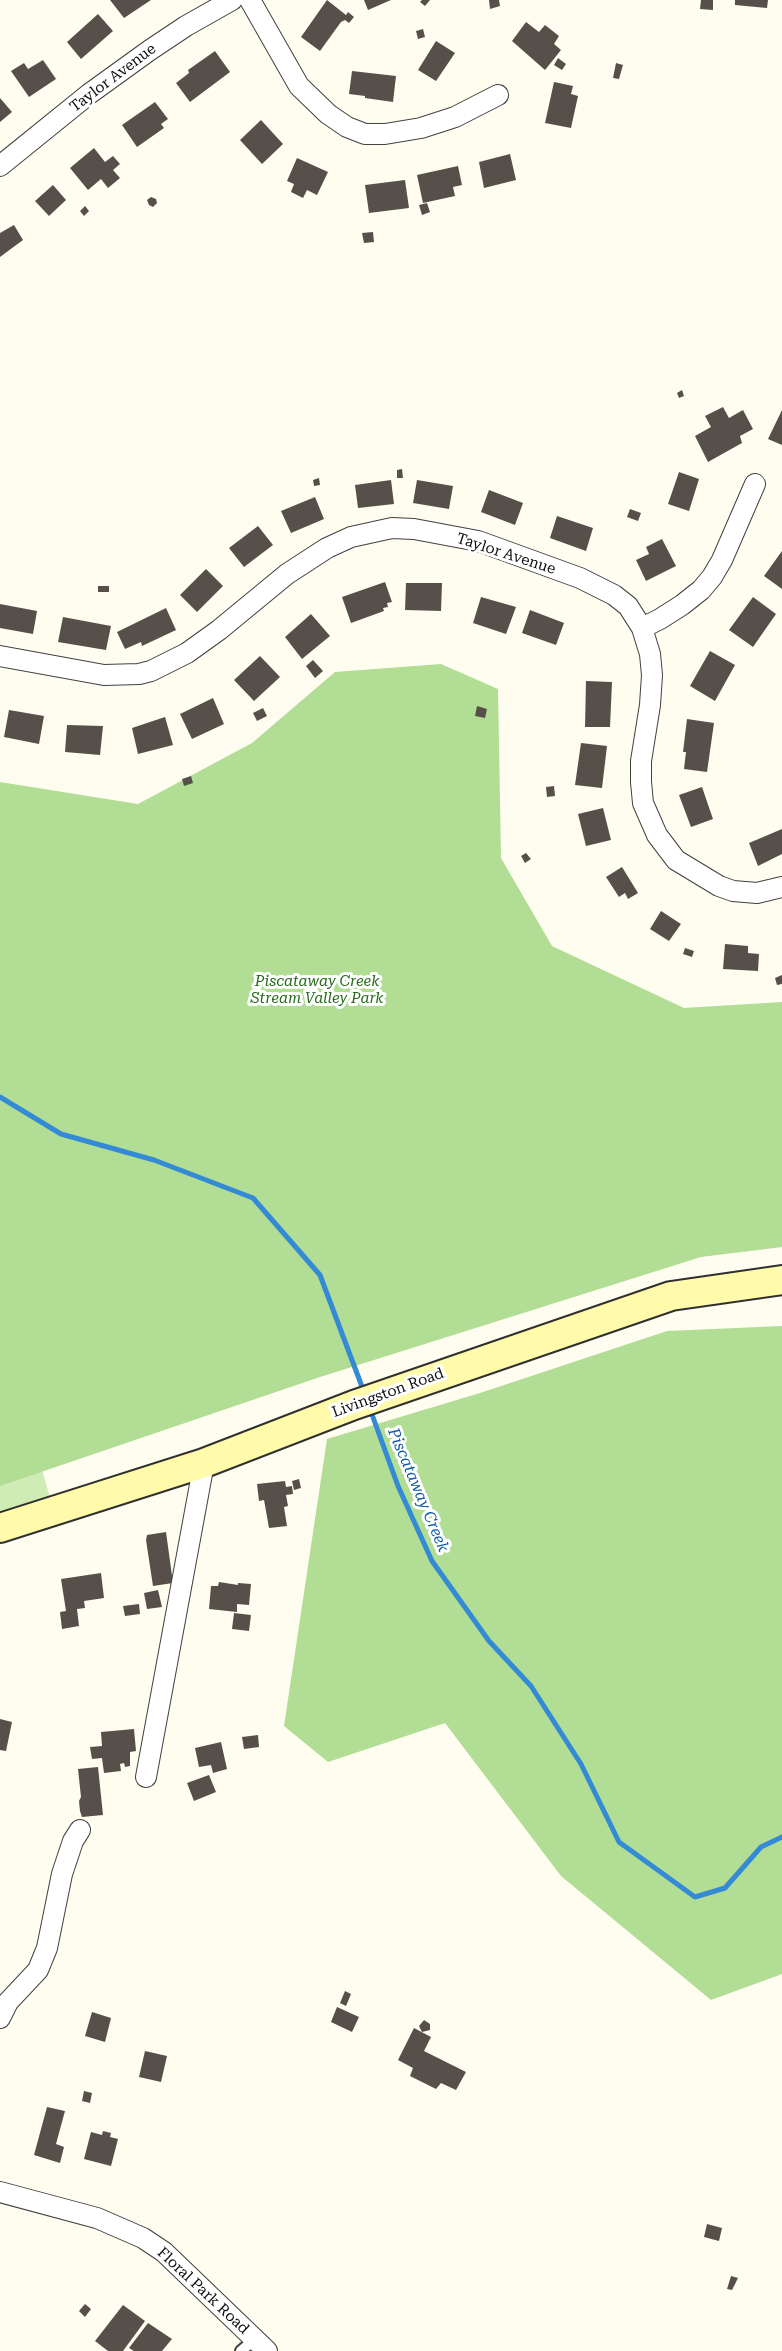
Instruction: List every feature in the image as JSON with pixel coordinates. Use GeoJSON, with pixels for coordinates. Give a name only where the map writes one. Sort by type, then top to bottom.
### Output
{"type":"FeatureCollection","features":[{"type":"Feature","properties":{"kind":"main road","name":"Livingston Road"},"geometry":{"type":"LineString","coordinates":[[0,1528],[204,1463],[354,1405],[671,1296],[782,1280]]}},
{"type":"Feature","properties":{"kind":"street","name":"Taylor Avenue"},"geometry":{"type":"LineString","coordinates":[[0,166],[89,94],[150,50],[232,0]]}},
{"type":"Feature","properties":{"kind":"street"},"geometry":{"type":"LineString","coordinates":[[250,0],[300,86],[328,114],[347,127],[365,134],[385,134],[421,128],[455,117],[498,95]]}},
{"type":"Feature","properties":{"kind":"street"},"geometry":{"type":"LineString","coordinates":[[642,628],[660,620],[701,590],[722,560],[755,484]]}},
{"type":"Feature","properties":{"kind":"street","name":"Taylor Avenue"},"geometry":{"type":"LineString","coordinates":[[0,656],[104,675],[127,676],[151,671],[187,653],[211,636],[306,560],[351,537],[392,528],[414,529],[478,541],[580,578],[621,599],[628,606],[642,628],[650,654],[652,675],[641,761],[641,782],[643,803],[657,835],[676,860],[719,886],[733,891],[757,893],[782,887]]}},
{"type":"Feature","properties":{"kind":"street"},"geometry":{"type":"LineString","coordinates":[[146,1777],[204,1463]]}},
{"type":"Feature","properties":{"kind":"street"},"geometry":{"type":"LineString","coordinates":[[0,2018],[8,2002],[38,1970],[47,1948],[65,1863],[73,1841],[80,1830]]}},
{"type":"Feature","properties":{"kind":"street","name":"Floral Park Road"},"geometry":{"type":"LineString","coordinates":[[0,2192],[97,2218],[142,2238],[164,2252],[254,2347]]}},
{"type":"Feature","properties":{"kind":"green space","name":"Piscataway Creek Stream Valley Park"},"geometry":{"type":"Polygon","coordinates":[[[441,664],[498,689],[501,858],[552,946],[684,1008],[782,1002],[782,1247],[701,1257],[320,1377],[0,1486],[0,782],[138,804],[252,743],[335,672],[441,664]]]}},
{"type":"Feature","properties":{"kind":"green space"},"geometry":{"type":"Polygon","coordinates":[[[0,1318],[50,1498],[0,1512],[0,1318]]]}},
{"type":"Feature","properties":{"kind":"green space"},"geometry":{"type":"Polygon","coordinates":[[[782,1326],[782,1974],[711,2000],[561,1876],[445,1723],[328,1762],[284,1726],[327,1439],[480,1393],[667,1331],[782,1326]]]}},
{"type":"Feature","properties":{"kind":"building"},"geometry":{"type":"Polygon","coordinates":[[[110,0],[151,0],[124,18],[110,0]]]}},
{"type":"Feature","properties":{"kind":"building"},"geometry":{"type":"Polygon","coordinates":[[[327,0],[346,15],[348,12],[354,17],[349,23],[345,20],[341,22],[320,51],[301,37],[327,0]]]}},
{"type":"Feature","properties":{"kind":"building"},"geometry":{"type":"Polygon","coordinates":[[[364,0],[391,0],[368,10],[364,0]]]}},
{"type":"Feature","properties":{"kind":"building"},"geometry":{"type":"Polygon","coordinates":[[[430,0],[425,6],[420,2],[430,0]]]}},
{"type":"Feature","properties":{"kind":"building"},"geometry":{"type":"Polygon","coordinates":[[[489,0],[499,0],[500,6],[490,9],[489,0]]]}},
{"type":"Feature","properties":{"kind":"building"},"geometry":{"type":"Polygon","coordinates":[[[701,0],[713,0],[713,10],[700,9],[701,0]]]}},
{"type":"Feature","properties":{"kind":"building"},"geometry":{"type":"Polygon","coordinates":[[[735,0],[768,0],[767,8],[735,5],[735,0]]]}},
{"type":"Feature","properties":{"kind":"building"},"geometry":{"type":"Polygon","coordinates":[[[98,14],[113,31],[81,59],[67,42],[98,14]]]}},
{"type":"Feature","properties":{"kind":"building"},"geometry":{"type":"Polygon","coordinates":[[[526,22],[539,32],[545,25],[559,36],[554,44],[561,50],[545,70],[512,41],[526,22]]]}},
{"type":"Feature","properties":{"kind":"building"},"geometry":{"type":"Polygon","coordinates":[[[423,29],[425,37],[418,39],[416,31],[423,29]]]}},
{"type":"Feature","properties":{"kind":"building"},"geometry":{"type":"Polygon","coordinates":[[[436,41],[455,53],[436,81],[418,70],[436,41]]]}},
{"type":"Feature","properties":{"kind":"building"},"geometry":{"type":"Polygon","coordinates":[[[215,51],[230,72],[190,102],[176,83],[189,73],[188,70],[215,51]]]}},
{"type":"Feature","properties":{"kind":"building"},"geometry":{"type":"Polygon","coordinates":[[[558,58],[566,64],[562,70],[554,65],[558,58]]]}},
{"type":"Feature","properties":{"kind":"building"},"geometry":{"type":"Polygon","coordinates":[[[43,60],[56,79],[29,97],[11,71],[24,63],[28,69],[43,60]]]}},
{"type":"Feature","properties":{"kind":"building"},"geometry":{"type":"Polygon","coordinates":[[[616,63],[623,65],[619,79],[613,78],[616,63]]]}},
{"type":"Feature","properties":{"kind":"building"},"geometry":{"type":"Polygon","coordinates":[[[352,71],[396,76],[393,102],[349,94],[352,71]]]}},
{"type":"Feature","properties":{"kind":"building"},"geometry":{"type":"Polygon","coordinates":[[[554,82],[573,86],[571,94],[578,96],[571,128],[545,123],[554,82]]]}},
{"type":"Feature","properties":{"kind":"building"},"geometry":{"type":"Polygon","coordinates":[[[0,98],[12,112],[0,122],[0,98]]]}},
{"type":"Feature","properties":{"kind":"building"},"geometry":{"type":"Polygon","coordinates":[[[155,102],[168,119],[161,124],[164,128],[137,147],[122,125],[155,102]]]}},
{"type":"Feature","properties":{"kind":"building"},"geometry":{"type":"Polygon","coordinates":[[[261,120],[283,144],[262,164],[240,140],[261,120]]]}},
{"type":"Feature","properties":{"kind":"building"},"geometry":{"type":"Polygon","coordinates":[[[94,148],[105,162],[113,156],[120,164],[113,170],[120,178],[108,188],[101,179],[88,190],[70,168],[94,148]]]}},
{"type":"Feature","properties":{"kind":"building"},"geometry":{"type":"Polygon","coordinates":[[[510,154],[516,180],[484,188],[479,162],[510,154]]]}},
{"type":"Feature","properties":{"kind":"building"},"geometry":{"type":"Polygon","coordinates":[[[297,158],[328,172],[317,195],[307,190],[303,198],[291,192],[294,184],[287,181],[297,158]]]}},
{"type":"Feature","properties":{"kind":"building"},"geometry":{"type":"Polygon","coordinates":[[[458,166],[462,185],[453,187],[455,196],[423,203],[417,175],[458,166]]]}},
{"type":"Feature","properties":{"kind":"building"},"geometry":{"type":"Polygon","coordinates":[[[405,180],[409,208],[369,213],[365,185],[405,180]]]}},
{"type":"Feature","properties":{"kind":"building"},"geometry":{"type":"Polygon","coordinates":[[[53,185],[66,200],[49,216],[35,201],[53,185]]]}},
{"type":"Feature","properties":{"kind":"building"},"geometry":{"type":"Polygon","coordinates":[[[151,197],[156,199],[157,203],[153,207],[147,200],[151,197]]]}},
{"type":"Feature","properties":{"kind":"building"},"geometry":{"type":"Polygon","coordinates":[[[427,203],[430,212],[422,215],[419,205],[427,203]]]}},
{"type":"Feature","properties":{"kind":"building"},"geometry":{"type":"Polygon","coordinates":[[[85,206],[89,211],[84,216],[80,211],[85,206]]]}},
{"type":"Feature","properties":{"kind":"building"},"geometry":{"type":"Polygon","coordinates":[[[14,225],[23,240],[0,257],[0,233],[14,225]]]}},
{"type":"Feature","properties":{"kind":"building"},"geometry":{"type":"Polygon","coordinates":[[[373,232],[374,242],[364,243],[362,233],[373,232]]]}},
{"type":"Feature","properties":{"kind":"building"},"geometry":{"type":"Polygon","coordinates":[[[682,390],[684,396],[679,398],[677,393],[682,390]]]}},
{"type":"Feature","properties":{"kind":"building"},"geometry":{"type":"Polygon","coordinates":[[[723,407],[729,418],[743,410],[753,429],[740,436],[742,443],[708,462],[695,436],[711,427],[705,416],[723,407]]]}},
{"type":"Feature","properties":{"kind":"building"},"geometry":{"type":"Polygon","coordinates":[[[782,410],[782,445],[768,439],[782,410]]]}},
{"type":"Feature","properties":{"kind":"building"},"geometry":{"type":"Polygon","coordinates":[[[402,469],[403,478],[397,478],[397,470],[402,469]]]}},
{"type":"Feature","properties":{"kind":"building"},"geometry":{"type":"Polygon","coordinates":[[[679,472],[699,479],[689,511],[668,504],[679,472]]]}},
{"type":"Feature","properties":{"kind":"building"},"geometry":{"type":"Polygon","coordinates":[[[319,478],[320,485],[314,486],[313,480],[319,478]]]}},
{"type":"Feature","properties":{"kind":"building"},"geometry":{"type":"Polygon","coordinates":[[[391,480],[394,504],[358,508],[355,485],[391,480]]]}},
{"type":"Feature","properties":{"kind":"building"},"geometry":{"type":"Polygon","coordinates":[[[417,480],[453,486],[449,509],[413,503],[417,480]]]}},
{"type":"Feature","properties":{"kind":"building"},"geometry":{"type":"Polygon","coordinates":[[[489,490],[523,503],[515,525],[481,512],[489,490]]]}},
{"type":"Feature","properties":{"kind":"building"},"geometry":{"type":"Polygon","coordinates":[[[315,497],[324,519],[291,533],[281,511],[315,497]]]}},
{"type":"Feature","properties":{"kind":"building"},"geometry":{"type":"Polygon","coordinates":[[[630,509],[641,513],[638,521],[627,517],[630,509]]]}},
{"type":"Feature","properties":{"kind":"building"},"geometry":{"type":"Polygon","coordinates":[[[557,516],[593,528],[586,551],[550,538],[557,516]]]}},
{"type":"Feature","properties":{"kind":"building"},"geometry":{"type":"Polygon","coordinates":[[[258,526],[273,545],[244,567],[229,548],[258,526]]]}},
{"type":"Feature","properties":{"kind":"building"},"geometry":{"type":"Polygon","coordinates":[[[662,539],[676,566],[646,581],[636,560],[649,554],[646,547],[662,539]]]}},
{"type":"Feature","properties":{"kind":"building"},"geometry":{"type":"Polygon","coordinates":[[[782,551],[782,589],[764,576],[782,551]]]}},
{"type":"Feature","properties":{"kind":"building"},"geometry":{"type":"Polygon","coordinates":[[[206,569],[223,586],[197,612],[180,595],[206,569]]]}},
{"type":"Feature","properties":{"kind":"building"},"geometry":{"type":"Polygon","coordinates":[[[385,582],[392,602],[387,603],[388,607],[383,608],[384,611],[351,623],[342,597],[385,582]]]}},
{"type":"Feature","properties":{"kind":"building"},"geometry":{"type":"Polygon","coordinates":[[[406,583],[442,583],[441,611],[405,610],[406,583]]]}},
{"type":"Feature","properties":{"kind":"building"},"geometry":{"type":"Polygon","coordinates":[[[98,586],[109,586],[109,592],[98,592],[98,586]]]}},
{"type":"Feature","properties":{"kind":"building"},"geometry":{"type":"Polygon","coordinates":[[[481,597],[516,607],[506,634],[473,623],[481,597]]]}},
{"type":"Feature","properties":{"kind":"building"},"geometry":{"type":"Polygon","coordinates":[[[753,597],[776,614],[753,647],[729,630],[753,597]]]}},
{"type":"Feature","properties":{"kind":"building"},"geometry":{"type":"Polygon","coordinates":[[[0,604],[37,611],[33,634],[0,628],[0,604]]]}},
{"type":"Feature","properties":{"kind":"building"},"geometry":{"type":"Polygon","coordinates":[[[166,608],[176,630],[142,646],[141,642],[125,649],[117,632],[166,608]]]}},
{"type":"Feature","properties":{"kind":"building"},"geometry":{"type":"Polygon","coordinates":[[[530,610],[564,623],[556,645],[522,633],[530,610]]]}},
{"type":"Feature","properties":{"kind":"building"},"geometry":{"type":"Polygon","coordinates":[[[311,614],[330,636],[302,659],[285,637],[311,614]]]}},
{"type":"Feature","properties":{"kind":"building"},"geometry":{"type":"Polygon","coordinates":[[[63,617],[111,626],[106,650],[58,642],[63,617]]]}},
{"type":"Feature","properties":{"kind":"building"},"geometry":{"type":"Polygon","coordinates":[[[710,651],[735,665],[715,701],[690,686],[710,651]]]}},
{"type":"Feature","properties":{"kind":"building"},"geometry":{"type":"Polygon","coordinates":[[[260,656],[280,677],[254,701],[234,680],[260,656]]]}},
{"type":"Feature","properties":{"kind":"building"},"geometry":{"type":"Polygon","coordinates":[[[313,660],[323,671],[315,678],[306,666],[313,660]]]}},
{"type":"Feature","properties":{"kind":"building"},"geometry":{"type":"Polygon","coordinates":[[[586,681],[612,682],[610,727],[585,727],[586,681]]]}},
{"type":"Feature","properties":{"kind":"building"},"geometry":{"type":"Polygon","coordinates":[[[213,698],[224,724],[192,739],[180,714],[213,698]]]}},
{"type":"Feature","properties":{"kind":"building"},"geometry":{"type":"Polygon","coordinates":[[[477,706],[487,709],[485,718],[475,716],[477,706]]]}},
{"type":"Feature","properties":{"kind":"building"},"geometry":{"type":"Polygon","coordinates":[[[263,708],[267,716],[257,721],[253,713],[263,708]]]}},
{"type":"Feature","properties":{"kind":"building"},"geometry":{"type":"Polygon","coordinates":[[[9,710],[44,716],[39,744],[4,737],[9,710]]]}},
{"type":"Feature","properties":{"kind":"building"},"geometry":{"type":"Polygon","coordinates":[[[165,717],[173,745],[138,754],[132,728],[165,717]]]}},
{"type":"Feature","properties":{"kind":"building"},"geometry":{"type":"Polygon","coordinates":[[[687,719],[714,723],[707,772],[684,769],[686,752],[683,752],[687,719]]]}},
{"type":"Feature","properties":{"kind":"building"},"geometry":{"type":"Polygon","coordinates":[[[67,725],[103,726],[100,755],[65,752],[67,725]]]}},
{"type":"Feature","properties":{"kind":"building"},"geometry":{"type":"Polygon","coordinates":[[[581,743],[607,746],[602,788],[575,785],[581,743]]]}},
{"type":"Feature","properties":{"kind":"building"},"geometry":{"type":"Polygon","coordinates":[[[191,776],[193,783],[184,786],[182,779],[191,776]]]}},
{"type":"Feature","properties":{"kind":"building"},"geometry":{"type":"Polygon","coordinates":[[[554,786],[555,796],[547,797],[546,787],[554,786]]]}},
{"type":"Feature","properties":{"kind":"building"},"geometry":{"type":"Polygon","coordinates":[[[702,787],[713,819],[691,827],[679,795],[702,787]]]}},
{"type":"Feature","properties":{"kind":"building"},"geometry":{"type":"Polygon","coordinates":[[[603,808],[611,840],[586,846],[578,814],[603,808]]]}},
{"type":"Feature","properties":{"kind":"building"},"geometry":{"type":"Polygon","coordinates":[[[782,829],[782,854],[758,866],[749,843],[782,829]]]}},
{"type":"Feature","properties":{"kind":"building"},"geometry":{"type":"Polygon","coordinates":[[[526,853],[531,859],[525,863],[521,856],[526,853]]]}},
{"type":"Feature","properties":{"kind":"building"},"geometry":{"type":"Polygon","coordinates":[[[622,867],[638,893],[628,899],[625,893],[619,897],[606,877],[622,867]]]}},
{"type":"Feature","properties":{"kind":"building"},"geometry":{"type":"Polygon","coordinates":[[[661,911],[681,924],[669,941],[650,929],[661,911]]]}},
{"type":"Feature","properties":{"kind":"building"},"geometry":{"type":"Polygon","coordinates":[[[725,944],[748,946],[748,953],[759,954],[758,971],[723,969],[725,944]]]}},
{"type":"Feature","properties":{"kind":"building"},"geometry":{"type":"Polygon","coordinates":[[[685,948],[694,951],[692,957],[683,954],[685,948]]]}},
{"type":"Feature","properties":{"kind":"building"},"geometry":{"type":"Polygon","coordinates":[[[782,975],[782,984],[777,985],[775,978],[782,975]]]}},
{"type":"Feature","properties":{"kind":"building"},"geometry":{"type":"Polygon","coordinates":[[[299,1479],[301,1488],[294,1490],[292,1481],[299,1479]]]}},
{"type":"Feature","properties":{"kind":"building"},"geometry":{"type":"Polygon","coordinates":[[[285,1481],[286,1487],[292,1486],[293,1494],[286,1495],[288,1506],[284,1507],[287,1526],[269,1528],[264,1500],[259,1501],[257,1484],[285,1481]]]}},
{"type":"Feature","properties":{"kind":"building"},"geometry":{"type":"Polygon","coordinates":[[[166,1532],[173,1583],[153,1586],[147,1535],[166,1532]]]}},
{"type":"Feature","properties":{"kind":"building"},"geometry":{"type":"Polygon","coordinates":[[[101,1573],[104,1598],[84,1601],[85,1608],[77,1609],[79,1626],[62,1629],[60,1612],[66,1611],[61,1579],[101,1573]]]}},
{"type":"Feature","properties":{"kind":"building"},"geometry":{"type":"Polygon","coordinates":[[[219,1582],[238,1585],[238,1583],[251,1584],[249,1605],[237,1604],[237,1612],[209,1609],[211,1586],[218,1586],[219,1582]]]}},
{"type":"Feature","properties":{"kind":"building"},"geometry":{"type":"Polygon","coordinates":[[[158,1590],[162,1607],[147,1609],[144,1593],[158,1590]]]}},
{"type":"Feature","properties":{"kind":"building"},"geometry":{"type":"Polygon","coordinates":[[[139,1604],[140,1614],[125,1616],[123,1606],[139,1604]]]}},
{"type":"Feature","properties":{"kind":"building"},"geometry":{"type":"Polygon","coordinates":[[[234,1613],[251,1615],[249,1631],[232,1629],[234,1613]]]}},
{"type":"Feature","properties":{"kind":"building"},"geometry":{"type":"Polygon","coordinates":[[[0,1719],[12,1722],[6,1751],[0,1750],[0,1719]]]}},
{"type":"Feature","properties":{"kind":"building"},"geometry":{"type":"Polygon","coordinates":[[[134,1729],[136,1751],[130,1752],[130,1766],[125,1767],[124,1763],[120,1764],[121,1771],[104,1773],[102,1758],[92,1759],[90,1747],[102,1746],[101,1732],[134,1729]]]}},
{"type":"Feature","properties":{"kind":"building"},"geometry":{"type":"Polygon","coordinates":[[[258,1735],[259,1747],[244,1749],[242,1737],[258,1735]]]}},
{"type":"Feature","properties":{"kind":"building"},"geometry":{"type":"Polygon","coordinates":[[[221,1742],[227,1769],[213,1773],[211,1765],[199,1767],[195,1748],[221,1742]]]}},
{"type":"Feature","properties":{"kind":"building"},"geometry":{"type":"Polygon","coordinates":[[[98,1767],[103,1815],[82,1817],[78,1769],[98,1767]]]}},
{"type":"Feature","properties":{"kind":"building"},"geometry":{"type":"Polygon","coordinates":[[[209,1775],[216,1792],[194,1801],[187,1783],[209,1775]]]}},
{"type":"Feature","properties":{"kind":"building"},"geometry":{"type":"Polygon","coordinates":[[[345,1991],[351,1994],[346,2006],[340,2003],[345,1991]]]}},
{"type":"Feature","properties":{"kind":"building"},"geometry":{"type":"Polygon","coordinates":[[[337,2007],[359,2017],[352,2032],[331,2022],[337,2007]]]}},
{"type":"Feature","properties":{"kind":"building"},"geometry":{"type":"Polygon","coordinates":[[[92,2012],[111,2018],[105,2042],[85,2036],[92,2012]]]}},
{"type":"Feature","properties":{"kind":"building"},"geometry":{"type":"Polygon","coordinates":[[[424,2020],[430,2024],[430,2030],[422,2032],[419,2026],[424,2020]]]}},
{"type":"Feature","properties":{"kind":"building"},"geometry":{"type":"Polygon","coordinates":[[[414,2028],[431,2037],[424,2051],[466,2072],[456,2090],[441,2083],[436,2089],[410,2076],[413,2068],[398,2060],[414,2028]]]}},
{"type":"Feature","properties":{"kind":"building"},"geometry":{"type":"Polygon","coordinates":[[[145,2051],[167,2056],[161,2082],[139,2077],[145,2051]]]}},
{"type":"Feature","properties":{"kind":"building"},"geometry":{"type":"Polygon","coordinates":[[[84,2091],[92,2093],[90,2103],[82,2101],[84,2091]]]}},
{"type":"Feature","properties":{"kind":"building"},"geometry":{"type":"Polygon","coordinates":[[[47,2107],[65,2111],[56,2144],[64,2147],[60,2163],[34,2155],[47,2107]]]}},
{"type":"Feature","properties":{"kind":"building"},"geometry":{"type":"Polygon","coordinates":[[[103,2131],[111,2133],[110,2137],[118,2139],[111,2166],[84,2159],[91,2132],[102,2135],[103,2131]]]}},
{"type":"Feature","properties":{"kind":"building"},"geometry":{"type":"Polygon","coordinates":[[[707,2224],[722,2228],[719,2241],[704,2237],[707,2224]]]}},
{"type":"Feature","properties":{"kind":"building"},"geometry":{"type":"Polygon","coordinates":[[[731,2276],[738,2278],[732,2290],[727,2289],[731,2276]]]}},
{"type":"Feature","properties":{"kind":"building"},"geometry":{"type":"Polygon","coordinates":[[[85,2304],[91,2309],[85,2317],[79,2311],[85,2304]]]}},
{"type":"Feature","properties":{"kind":"building"},"geometry":{"type":"Polygon","coordinates":[[[123,2305],[145,2321],[123,2351],[108,2351],[95,2341],[123,2305]]]}},
{"type":"Feature","properties":{"kind":"building"},"geometry":{"type":"Polygon","coordinates":[[[148,2323],[172,2339],[162,2351],[134,2351],[129,2348],[148,2323]]]}},
{"type":"Feature","properties":{"kind":"waterway","name":"Piscataway Creek"},"geometry":{"type":"LineString","coordinates":[[0,1097],[61,1134],[154,1160],[253,1198],[320,1275],[364,1392]]}},
{"type":"Feature","properties":{"kind":"waterway","name":"Piscataway Creek"},"geometry":{"type":"LineString","coordinates":[[370,1409],[398,1486],[432,1561],[489,1641],[531,1686],[581,1764],[619,1842],[695,1897],[725,1888],[761,1847],[782,1837]]}}]}
